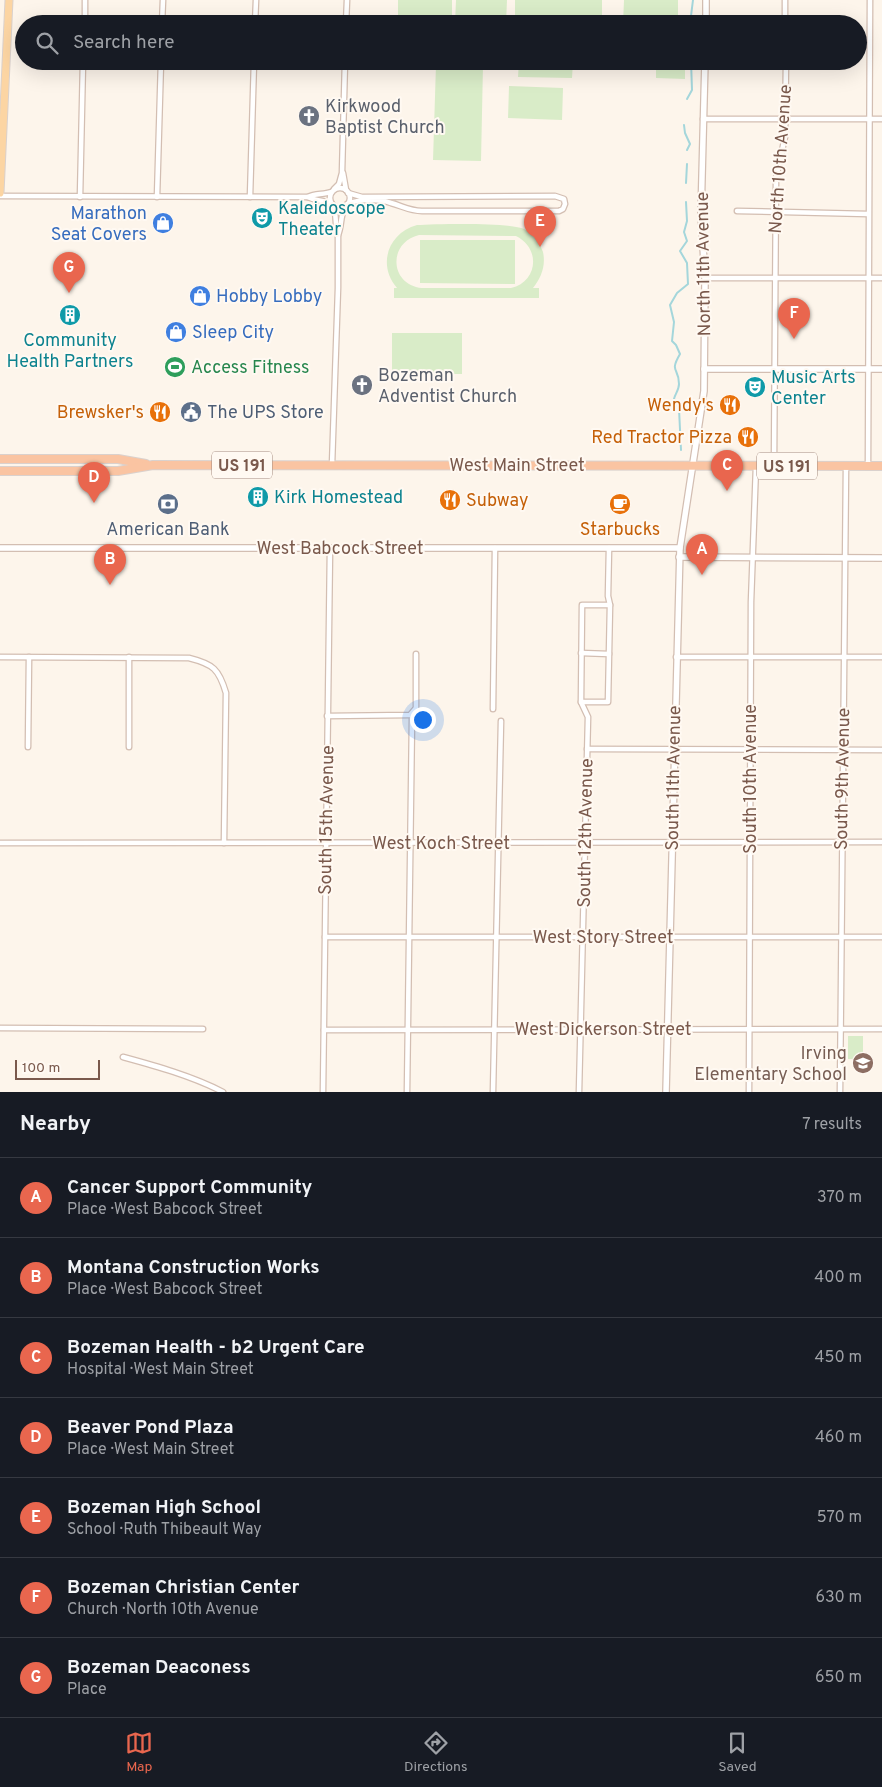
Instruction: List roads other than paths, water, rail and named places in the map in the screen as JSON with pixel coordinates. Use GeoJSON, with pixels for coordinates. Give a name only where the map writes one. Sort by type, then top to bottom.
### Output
{"type":"FeatureCollection","features":[{"type":"Feature","properties":{"kind":"highway","name":"West Main Street"},"geometry":{"type":"LineString","coordinates":[[0,459],[118,459],[153,465]]}},
{"type":"Feature","properties":{"kind":"highway","name":"West Main Street"},"geometry":{"type":"LineString","coordinates":[[0,471],[118,471],[153,465],[882,466]]}},
{"type":"Feature","properties":{"kind":"main road"},"geometry":{"type":"LineString","coordinates":[[0,194],[9,0]]}},
{"type":"Feature","properties":{"kind":"street"},"geometry":{"type":"LineString","coordinates":[[85,0],[85,15]]}},
{"type":"Feature","properties":{"kind":"street"},"geometry":{"type":"LineString","coordinates":[[162,15],[163,0]]}},
{"type":"Feature","properties":{"kind":"street"},"geometry":{"type":"LineString","coordinates":[[255,15],[256,0]]}},
{"type":"Feature","properties":{"kind":"street"},"geometry":{"type":"LineString","coordinates":[[346,15],[347,0]]}},
{"type":"Feature","properties":{"kind":"street"},"geometry":{"type":"LineString","coordinates":[[706,0],[706,15]]}},
{"type":"Feature","properties":{"kind":"street"},"geometry":{"type":"LineString","coordinates":[[786,0],[786,15]]}},
{"type":"Feature","properties":{"kind":"street"},"geometry":{"type":"LineString","coordinates":[[868,466],[870,0]]}},
{"type":"Feature","properties":{"kind":"street"},"geometry":{"type":"LineString","coordinates":[[80,197],[83,70]]}},
{"type":"Feature","properties":{"kind":"street"},"geometry":{"type":"LineString","coordinates":[[157,197],[161,70]]}},
{"type":"Feature","properties":{"kind":"street"},"geometry":{"type":"LineString","coordinates":[[250,197],[254,70]]}},
{"type":"Feature","properties":{"kind":"street"},"geometry":{"type":"LineString","coordinates":[[332,465],[338,235],[336,230],[336,212],[330,198],[333,190],[339,184],[342,167],[345,70]]}},
{"type":"Feature","properties":{"kind":"street","name":"North 11th Avenue"},"geometry":{"type":"LineString","coordinates":[[692,465],[702,407],[704,369],[705,278],[701,215],[705,70]]}},
{"type":"Feature","properties":{"kind":"street","name":"North 10th Avenue"},"geometry":{"type":"LineString","coordinates":[[774,466],[775,212],[777,169],[784,146],[786,70]]}},
{"type":"Feature","properties":{"kind":"street"},"geometry":{"type":"LineString","coordinates":[[703,119],[882,119]]}},
{"type":"Feature","properties":{"kind":"street"},"geometry":{"type":"LineString","coordinates":[[338,235],[341,217],[350,198],[342,167]]}},
{"type":"Feature","properties":{"kind":"street"},"geometry":{"type":"LineString","coordinates":[[0,194],[80,197],[308,197],[340,188],[362,196],[555,196],[564,199],[565,204],[563,209],[559,211],[422,211],[411,210],[385,201],[358,201],[338,208],[324,200],[308,197]]}},
{"type":"Feature","properties":{"kind":"street"},"geometry":{"type":"LineString","coordinates":[[737,211],[868,214]]}},
{"type":"Feature","properties":{"kind":"street"},"geometry":{"type":"LineString","coordinates":[[705,278],[882,278]]}},
{"type":"Feature","properties":{"kind":"street"},"geometry":{"type":"LineString","coordinates":[[704,369],[882,369]]}},
{"type":"Feature","properties":{"kind":"street","name":"South 11th Avenue"},"geometry":{"type":"LineString","coordinates":[[666,1092],[679,557],[692,465]]}},
{"type":"Feature","properties":{"kind":"street","name":"South 10th Avenue"},"geometry":{"type":"LineString","coordinates":[[748,1092],[750,657],[756,466]]}},
{"type":"Feature","properties":{"kind":"street","name":"South 9th Avenue"},"geometry":{"type":"LineString","coordinates":[[840,1092],[846,466]]}},
{"type":"Feature","properties":{"kind":"street","name":"West Babcock Street"},"geometry":{"type":"LineString","coordinates":[[0,548],[680,548]]}},
{"type":"Feature","properties":{"kind":"street","name":"South 15th Avenue"},"geometry":{"type":"LineString","coordinates":[[323,1092],[330,548]]}},
{"type":"Feature","properties":{"kind":"street"},"geometry":{"type":"LineString","coordinates":[[493,709],[496,548]]}},
{"type":"Feature","properties":{"kind":"street"},"geometry":{"type":"LineString","coordinates":[[581,702],[608,702],[609,548]]}},
{"type":"Feature","properties":{"kind":"street"},"geometry":{"type":"LineString","coordinates":[[679,557],[882,558]]}},
{"type":"Feature","properties":{"kind":"street","name":"South 12th Avenue"},"geometry":{"type":"LineString","coordinates":[[579,1092],[588,717],[581,702],[582,605],[610,605]]}},
{"type":"Feature","properties":{"kind":"street"},"geometry":{"type":"LineString","coordinates":[[581,653],[609,654]]}},
{"type":"Feature","properties":{"kind":"street"},"geometry":{"type":"LineString","coordinates":[[327,716],[410,715],[416,708],[416,654]]}},
{"type":"Feature","properties":{"kind":"street"},"geometry":{"type":"LineString","coordinates":[[0,657],[189,658],[204,661],[215,668],[222,677],[226,695],[224,844]]}},
{"type":"Feature","properties":{"kind":"street"},"geometry":{"type":"LineString","coordinates":[[28,747],[29,657]]}},
{"type":"Feature","properties":{"kind":"street"},"geometry":{"type":"LineString","coordinates":[[129,657],[129,747]]}},
{"type":"Feature","properties":{"kind":"street"},"geometry":{"type":"LineString","coordinates":[[676,657],[882,657]]}},
{"type":"Feature","properties":{"kind":"street"},"geometry":{"type":"LineString","coordinates":[[406,1092],[412,718]]}},
{"type":"Feature","properties":{"kind":"street"},"geometry":{"type":"LineString","coordinates":[[493,1092],[501,721]]}},
{"type":"Feature","properties":{"kind":"street"},"geometry":{"type":"LineString","coordinates":[[587,749],[882,750]]}},
{"type":"Feature","properties":{"kind":"street","name":"West Koch Street"},"geometry":{"type":"LineString","coordinates":[[0,843],[882,842]]}},
{"type":"Feature","properties":{"kind":"street","name":"West Story Street"},"geometry":{"type":"LineString","coordinates":[[325,937],[882,937]]}},
{"type":"Feature","properties":{"kind":"street"},"geometry":{"type":"LineString","coordinates":[[0,1028],[203,1030]]}},
{"type":"Feature","properties":{"kind":"street","name":"West Dickerson Street"},"geometry":{"type":"LineString","coordinates":[[324,1030],[882,1029]]}},
{"type":"Feature","properties":{"kind":"street"},"geometry":{"type":"LineString","coordinates":[[123,1057],[162,1068],[222,1092]]}},
{"type":"Feature","properties":{"kind":"waterway"},"geometry":{"type":"LineString","coordinates":[[691,15],[693,0]]}},
{"type":"Feature","properties":{"kind":"waterway"},"geometry":{"type":"LineString","coordinates":[[687,99],[692,90],[691,70]]}},
{"type":"Feature","properties":{"kind":"waterway"},"geometry":{"type":"LineString","coordinates":[[684,125],[690,144],[687,150]]}},
{"type":"Feature","properties":{"kind":"waterway"},"geometry":{"type":"LineString","coordinates":[[686,183],[687,164]]}},
{"type":"Feature","properties":{"kind":"waterway"},"geometry":{"type":"LineString","coordinates":[[681,450],[679,409],[674,399],[679,384],[675,364],[680,354],[672,341],[674,322],[670,305],[677,293],[688,284],[687,263],[680,251],[687,241],[684,232],[687,221],[686,202]]}},
{"type":"Feature","properties":{"kind":"place","name":"Kirkwood Baptist Church"},"geometry":{"type":"Point","coordinates":[309,116]}},
{"type":"Feature","properties":{"kind":"place","name":"Kaleidoscope Theater"},"geometry":{"type":"Point","coordinates":[262,218]}},
{"type":"Feature","properties":{"kind":"place","name":"Marathon Seat Covers"},"geometry":{"type":"Point","coordinates":[163,223]}},
{"type":"Feature","properties":{"kind":"place","name":"Bozeman High School"},"geometry":{"type":"Point","coordinates":[540,247]}},
{"type":"Feature","properties":{"kind":"place","name":"Bozeman Deaconess"},"geometry":{"type":"Point","coordinates":[69,293]}},
{"type":"Feature","properties":{"kind":"place","name":"Hobby Lobby"},"geometry":{"type":"Point","coordinates":[200,296]}},
{"type":"Feature","properties":{"kind":"place","name":"Community Health Partners"},"geometry":{"type":"Point","coordinates":[70,315]}},
{"type":"Feature","properties":{"kind":"place","name":"Sleep City"},"geometry":{"type":"Point","coordinates":[176,332]}},
{"type":"Feature","properties":{"kind":"place","name":"Bozeman Christian Center"},"geometry":{"type":"Point","coordinates":[794,339]}},
{"type":"Feature","properties":{"kind":"place","name":"Access Fitness"},"geometry":{"type":"Point","coordinates":[175,367]}},
{"type":"Feature","properties":{"kind":"place","name":"Bozeman Adventist Church"},"geometry":{"type":"Point","coordinates":[362,385]}},
{"type":"Feature","properties":{"kind":"place","name":"Music Arts Center"},"geometry":{"type":"Point","coordinates":[755,387]}},
{"type":"Feature","properties":{"kind":"place","name":"Wendy's"},"geometry":{"type":"Point","coordinates":[730,405]}},
{"type":"Feature","properties":{"kind":"place","name":"Brewsker's"},"geometry":{"type":"Point","coordinates":[160,412]}},
{"type":"Feature","properties":{"kind":"place","name":"The UPS Store"},"geometry":{"type":"Point","coordinates":[191,412]}},
{"type":"Feature","properties":{"kind":"place","name":"Red Tractor Pizza"},"geometry":{"type":"Point","coordinates":[748,437]}},
{"type":"Feature","properties":{"kind":"place","name":"Bozeman Health - b2 Urgent Care"},"geometry":{"type":"Point","coordinates":[727,491]}},
{"type":"Feature","properties":{"kind":"place","name":"Kirk Homestead"},"geometry":{"type":"Point","coordinates":[258,497]}},
{"type":"Feature","properties":{"kind":"place","name":"Subway"},"geometry":{"type":"Point","coordinates":[450,500]}},
{"type":"Feature","properties":{"kind":"place","name":"Beaver Pond Plaza"},"geometry":{"type":"Point","coordinates":[94,503]}},
{"type":"Feature","properties":{"kind":"place","name":"American Bank"},"geometry":{"type":"Point","coordinates":[168,504]}},
{"type":"Feature","properties":{"kind":"place","name":"Starbucks"},"geometry":{"type":"Point","coordinates":[620,504]}},
{"type":"Feature","properties":{"kind":"place","name":"Cancer Support Community"},"geometry":{"type":"Point","coordinates":[702,575]}},
{"type":"Feature","properties":{"kind":"place","name":"Montana Construction Works"},"geometry":{"type":"Point","coordinates":[110,585]}},
{"type":"Feature","properties":{"kind":"place","name":"Irving Elementary School"},"geometry":{"type":"Point","coordinates":[863,1063]}}]}
